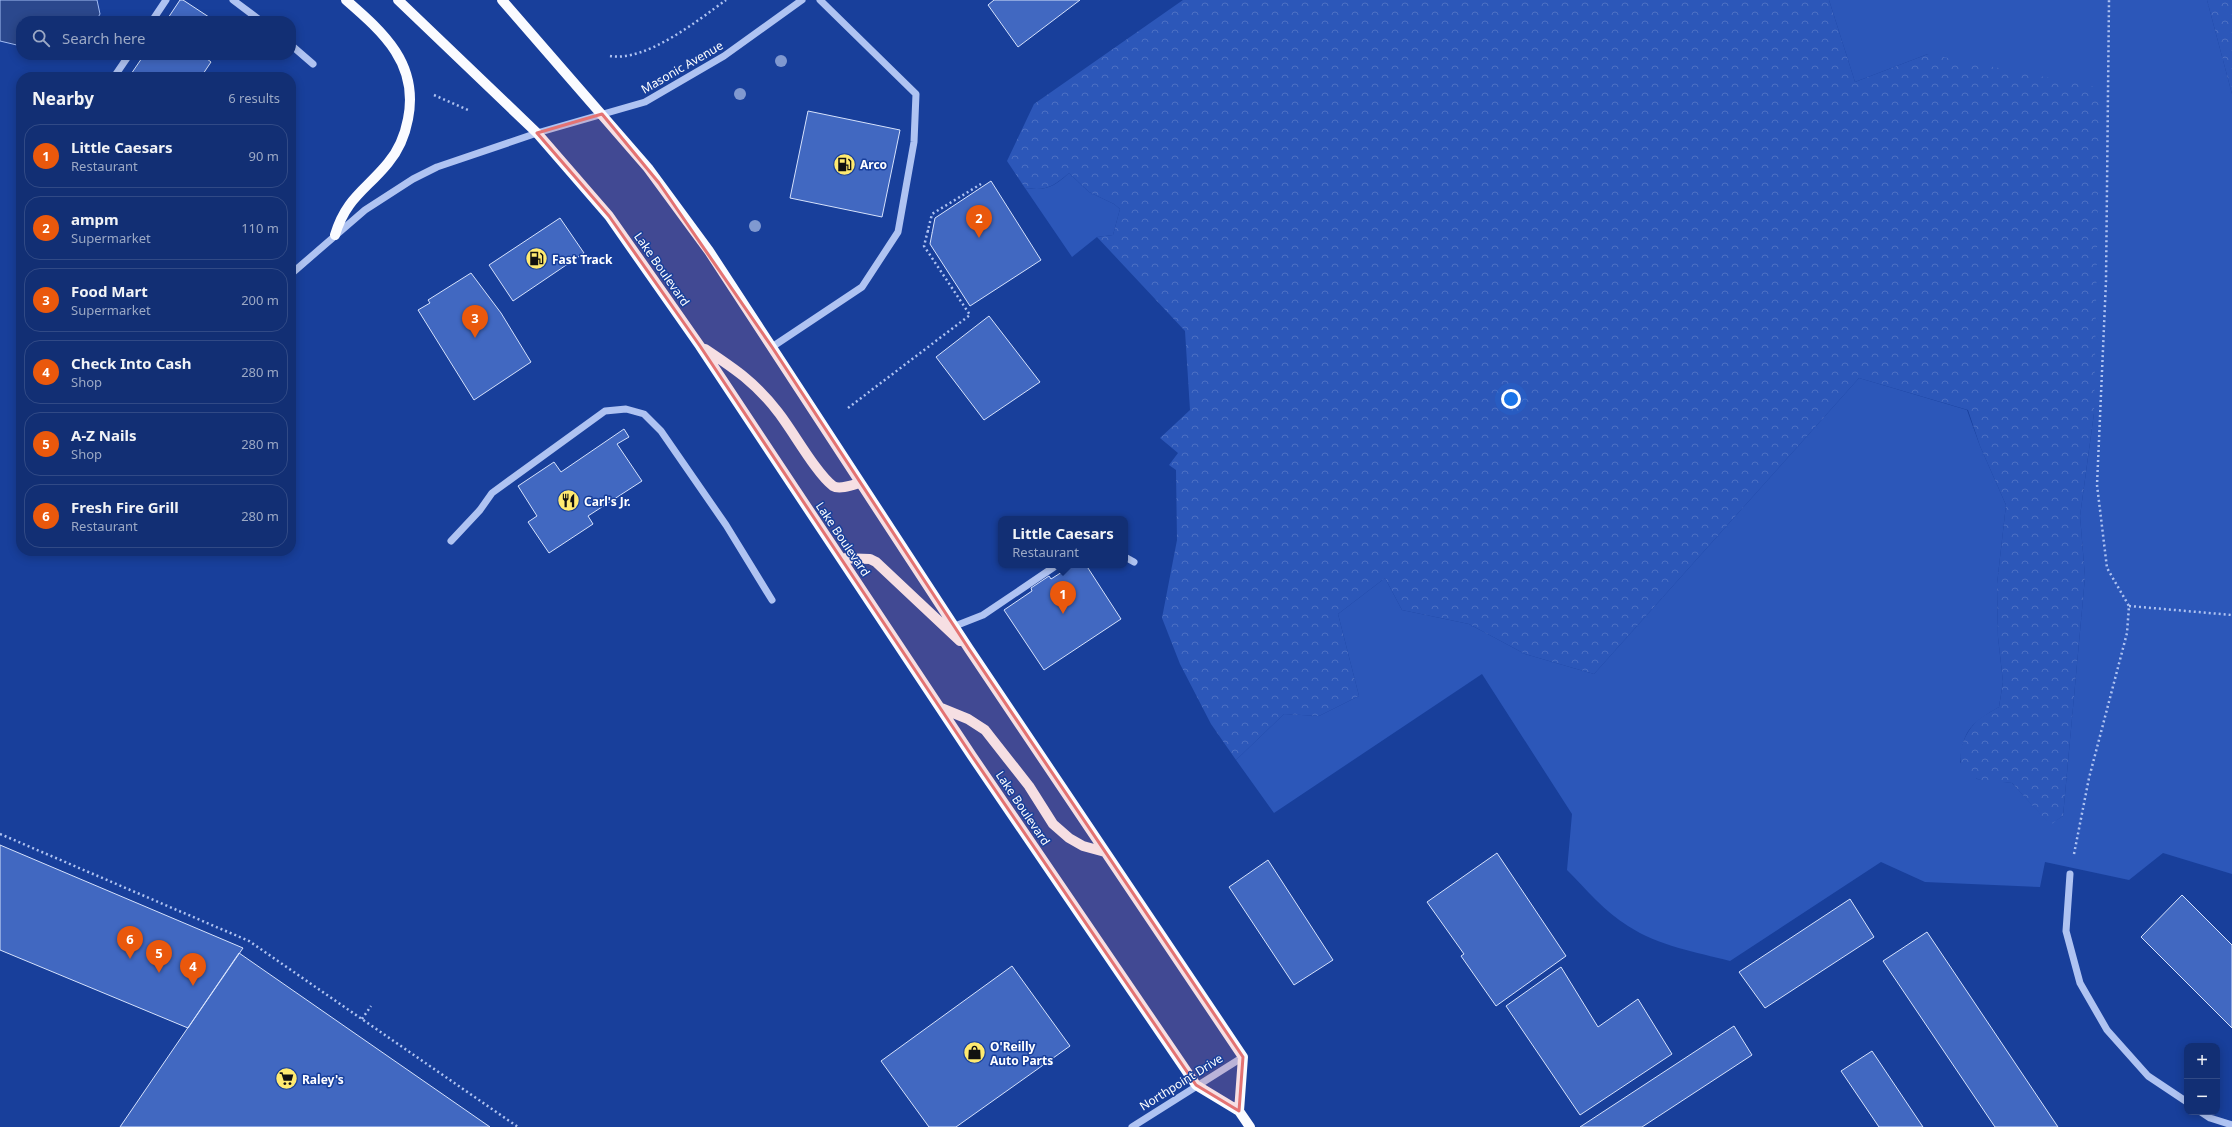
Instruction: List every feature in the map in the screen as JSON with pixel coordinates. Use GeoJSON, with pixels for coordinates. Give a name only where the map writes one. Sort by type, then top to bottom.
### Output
{"type":"FeatureCollection","features":[{"type":"Feature","properties":{"kind":"main road"},"geometry":{"type":"LineString","coordinates":[[335,235],[340,219],[350,202],[388,164],[397,151],[406,129],[411,103],[410,83],[398,54],[387,39],[346,0]]}},
{"type":"Feature","properties":{"kind":"main road","name":"Lake Boulevard"},"geometry":{"type":"LineString","coordinates":[[398,0],[537,133],[609,216],[700,346],[941,708],[1196,1085],[1239,1111],[1250,1127]]}},
{"type":"Feature","properties":{"kind":"main road"},"geometry":{"type":"LineString","coordinates":[[502,0],[602,114],[664,189],[709,252],[969,649],[1243,1057],[1239,1111]]}},
{"type":"Feature","properties":{"kind":"main road"},"geometry":{"type":"LineString","coordinates":[[700,346],[749,379],[778,412],[822,474],[833,486],[838,488],[860,483]]}},
{"type":"Feature","properties":{"kind":"main road"},"geometry":{"type":"LineString","coordinates":[[841,558],[870,559],[876,562],[969,649]]}},
{"type":"Feature","properties":{"kind":"main road"},"geometry":{"type":"LineString","coordinates":[[941,708],[968,719],[985,730],[1029,786],[1053,824],[1069,838],[1083,846],[1105,852]]}},
{"type":"Feature","properties":{"kind":"street"},"geometry":{"type":"LineString","coordinates":[[155,16],[166,0]]}},
{"type":"Feature","properties":{"kind":"street"},"geometry":{"type":"LineString","coordinates":[[233,0],[254,16]]}},
{"type":"Feature","properties":{"kind":"street","name":"Masonic Avenue"},"geometry":{"type":"LineString","coordinates":[[296,270],[335,235],[381,199],[419,176],[438,167],[537,133],[645,102],[701,71],[746,42],[802,0]]}},
{"type":"Feature","properties":{"kind":"street"},"geometry":{"type":"LineString","coordinates":[[772,347],[862,287],[898,232],[914,142],[916,94],[820,0]]}},
{"type":"Feature","properties":{"kind":"street"},"geometry":{"type":"LineString","coordinates":[[296,49],[313,64]]}},
{"type":"Feature","properties":{"kind":"street"},"geometry":{"type":"LineString","coordinates":[[117,72],[126,60]]}},
{"type":"Feature","properties":{"kind":"street"},"geometry":{"type":"LineString","coordinates":[[450,541],[480,510],[492,493],[605,411],[626,409],[644,414],[661,431],[726,525],[772,600]]}},
{"type":"Feature","properties":{"kind":"street"},"geometry":{"type":"LineString","coordinates":[[1128,559],[1134,562]]}},
{"type":"Feature","properties":{"kind":"street"},"geometry":{"type":"LineString","coordinates":[[955,626],[983,615],[1053,568]]}},
{"type":"Feature","properties":{"kind":"street"},"geometry":{"type":"LineString","coordinates":[[2070,874],[2066,931],[2080,984],[2107,1030],[2148,1076],[2184,1100]]}},
{"type":"Feature","properties":{"kind":"street","name":"Northpoint Drive"},"geometry":{"type":"LineString","coordinates":[[1132,1127],[1196,1085],[1243,1057]]}},
{"type":"Feature","properties":{"kind":"street"},"geometry":{"type":"LineString","coordinates":[[2206,1115],[2210,1118],[2232,1125]]}},
{"type":"Feature","properties":{"kind":"path"},"geometry":{"type":"LineString","coordinates":[[610,56],[629,57],[652,48],[726,0]]}},
{"type":"Feature","properties":{"kind":"path"},"geometry":{"type":"LineString","coordinates":[[2070,874],[2089,778],[2127,633],[2129,606],[2107,568],[2097,485],[2106,281],[2108,0]]}},
{"type":"Feature","properties":{"kind":"path"},"geometry":{"type":"LineString","coordinates":[[429,93],[468,110]]}},
{"type":"Feature","properties":{"kind":"path"},"geometry":{"type":"LineString","coordinates":[[848,408],[970,315],[924,246],[932,214],[981,184]]}},
{"type":"Feature","properties":{"kind":"path"},"geometry":{"type":"LineString","coordinates":[[927,231],[933,232]]}},
{"type":"Feature","properties":{"kind":"path"},"geometry":{"type":"LineString","coordinates":[[2129,606],[2232,615]]}},
{"type":"Feature","properties":{"kind":"path"},"geometry":{"type":"LineString","coordinates":[[0,834],[248,941],[518,1127]]}},
{"type":"Feature","properties":{"kind":"path"},"geometry":{"type":"LineString","coordinates":[[362,1019],[371,1006]]}},
{"type":"Feature","properties":{"kind":"highlighted area"},"geometry":{"type":"Polygon","coordinates":[[[602,114],[659,183],[772,347],[969,649],[1243,1057],[1239,1111],[1196,1085],[972,756],[700,346],[609,216],[537,133],[602,114]]]}},
{"type":"Feature","properties":{"kind":"green space"},"geometry":{"type":"Polygon","coordinates":[[[1183,0],[1829,0],[1855,82],[1928,54],[2100,88],[2094,413],[2080,516],[2085,577],[2063,816],[2050,825],[2012,783],[1989,782],[1973,777],[1963,768],[1961,762],[1960,754],[1962,746],[1973,725],[1985,715],[1999,707],[2003,682],[1998,637],[1997,584],[2006,505],[1980,446],[1968,410],[1859,378],[1594,674],[1525,654],[1469,624],[1402,610],[1385,578],[1338,614],[1359,696],[1319,716],[1284,714],[1236,760],[1211,724],[1180,664],[1162,618],[1177,540],[1176,470],[1169,465],[1178,453],[1160,438],[1190,410],[1185,331],[1097,237],[1113,235],[1120,209],[1114,204],[1089,192],[1069,173],[1049,187],[1039,189],[1025,188],[1007,161],[1034,104],[1183,0]]]}},
{"type":"Feature","properties":{"kind":"green space"},"geometry":{"type":"Polygon","coordinates":[[[1829,0],[2207,0],[2232,94],[2232,874],[2163,853],[2129,880],[2045,862],[2040,887],[1925,882],[1881,862],[1730,961],[1691,951],[1652,939],[1628,926],[1604,907],[1567,870],[1572,814],[1482,674],[1274,813],[1236,760],[1284,714],[1319,716],[1359,696],[1338,614],[1385,578],[1402,610],[1469,624],[1525,654],[1594,674],[1859,378],[1967,410],[1980,446],[2006,505],[1997,584],[1998,637],[2003,682],[1999,707],[1970,728],[1961,751],[1960,762],[1977,779],[2012,783],[2050,824],[2063,816],[2085,577],[2080,516],[2094,413],[1928,54],[1855,82],[1829,0]]]}},
{"type":"Feature","properties":{"kind":"green space"},"geometry":{"type":"Polygon","coordinates":[[[2207,0],[2232,0],[2232,94],[2207,0]]]}},
{"type":"Feature","properties":{"kind":"green space"},"geometry":{"type":"Polygon","coordinates":[[[1069,173],[1089,192],[1114,204],[1120,209],[1113,235],[1097,237],[1072,257],[1025,188],[1039,189],[1049,187],[1054,185],[1069,173]]]}},
{"type":"Feature","properties":{"kind":"shaded area"},"geometry":{"type":"Polygon","coordinates":[[[0,0],[97,0],[100,14],[99,16],[16,16],[16,45],[0,41],[0,0]]]}},
{"type":"Feature","properties":{"kind":"building"},"geometry":{"type":"Polygon","coordinates":[[[180,0],[183,0],[207,16],[169,16],[180,0]]]}},
{"type":"Feature","properties":{"kind":"building"},"geometry":{"type":"Polygon","coordinates":[[[994,0],[1080,0],[1018,47],[988,5],[994,0]]]}},
{"type":"Feature","properties":{"kind":"building"},"geometry":{"type":"Polygon","coordinates":[[[141,60],[208,60],[211,62],[204,72],[132,72],[141,60]]]}},
{"type":"Feature","properties":{"kind":"building","name":"Arco"},"geometry":{"type":"Polygon","coordinates":[[[808,111],[900,130],[882,217],[790,198],[808,111]]]}},
{"type":"Feature","properties":{"kind":"building"},"geometry":{"type":"Polygon","coordinates":[[[991,181],[1041,260],[970,306],[930,244],[935,218],[991,181]]]}},
{"type":"Feature","properties":{"kind":"building","name":"Fast Track"},"geometry":{"type":"Polygon","coordinates":[[[560,218],[584,253],[513,301],[489,265],[560,218]]]}},
{"type":"Feature","properties":{"kind":"building"},"geometry":{"type":"Polygon","coordinates":[[[471,273],[501,313],[531,362],[474,400],[418,310],[430,303],[428,300],[471,273]]]}},
{"type":"Feature","properties":{"kind":"building"},"geometry":{"type":"Polygon","coordinates":[[[989,316],[1040,382],[984,420],[936,357],[989,316]]]}},
{"type":"Feature","properties":{"kind":"building","name":"Carl's Jr."},"geometry":{"type":"Polygon","coordinates":[[[624,429],[629,437],[617,444],[642,481],[588,516],[593,524],[549,553],[528,522],[537,516],[518,486],[554,462],[561,472],[624,429]]]}},
{"type":"Feature","properties":{"kind":"building"},"geometry":{"type":"Polygon","coordinates":[[[1068,568],[1088,568],[1121,619],[1044,670],[1004,610],[1032,591],[1031,588],[1049,576],[1051,579],[1068,568]]]}},
{"type":"Feature","properties":{"kind":"building"},"geometry":{"type":"Polygon","coordinates":[[[0,845],[243,948],[188,1028],[0,950],[0,845]]]}},
{"type":"Feature","properties":{"kind":"building"},"geometry":{"type":"Polygon","coordinates":[[[1497,853],[1566,956],[1496,1006],[1461,956],[1464,954],[1427,902],[1497,853]]]}},
{"type":"Feature","properties":{"kind":"building"},"geometry":{"type":"Polygon","coordinates":[[[1268,860],[1333,960],[1294,985],[1229,887],[1268,860]]]}},
{"type":"Feature","properties":{"kind":"building"},"geometry":{"type":"Polygon","coordinates":[[[2182,895],[2232,945],[2232,1028],[2141,937],[2182,895]]]}},
{"type":"Feature","properties":{"kind":"building"},"geometry":{"type":"Polygon","coordinates":[[[1850,899],[1874,937],[1765,1008],[1739,972],[1850,899]]]}},
{"type":"Feature","properties":{"kind":"building"},"geometry":{"type":"Polygon","coordinates":[[[1927,932],[2058,1127],[1995,1127],[1883,961],[1927,932]]]}},
{"type":"Feature","properties":{"kind":"building","name":"Raley's"},"geometry":{"type":"Polygon","coordinates":[[[239,953],[350,1030],[490,1127],[120,1127],[239,953]]]}},
{"type":"Feature","properties":{"kind":"building","name":"O'Reilly Auto Parts"},"geometry":{"type":"Polygon","coordinates":[[[1012,966],[1070,1046],[956,1127],[929,1127],[881,1061],[1012,966]]]}},
{"type":"Feature","properties":{"kind":"building"},"geometry":{"type":"Polygon","coordinates":[[[1561,967],[1598,1027],[1638,999],[1672,1054],[1580,1115],[1506,1006],[1561,967]]]}},
{"type":"Feature","properties":{"kind":"building"},"geometry":{"type":"Polygon","coordinates":[[[1734,1026],[1752,1055],[1642,1127],[1580,1127],[1734,1026]]]}},
{"type":"Feature","properties":{"kind":"building"},"geometry":{"type":"Polygon","coordinates":[[[1872,1051],[1923,1127],[1879,1127],[1841,1071],[1872,1051]]]}},
{"type":"Feature","properties":{"kind":"place","name":"Arco"},"geometry":{"type":"Point","coordinates":[845,164]}},
{"type":"Feature","properties":{"kind":"place","name":"ampm"},"geometry":{"type":"Point","coordinates":[979,238]}},
{"type":"Feature","properties":{"kind":"place","name":"Fast Track"},"geometry":{"type":"Point","coordinates":[536,259]}},
{"type":"Feature","properties":{"kind":"place","name":"Food Mart"},"geometry":{"type":"Point","coordinates":[475,338]}},
{"type":"Feature","properties":{"kind":"place","name":"Carl's Jr."},"geometry":{"type":"Point","coordinates":[569,501]}},
{"type":"Feature","properties":{"kind":"place","name":"Little Caesars"},"geometry":{"type":"Point","coordinates":[1063,614]}},
{"type":"Feature","properties":{"kind":"place","name":"Fresh Fire Grill"},"geometry":{"type":"Point","coordinates":[130,959]}},
{"type":"Feature","properties":{"kind":"place","name":"A-Z Nails"},"geometry":{"type":"Point","coordinates":[159,973]}},
{"type":"Feature","properties":{"kind":"place","name":"Check Into Cash"},"geometry":{"type":"Point","coordinates":[193,986]}},
{"type":"Feature","properties":{"kind":"place","name":"O'Reilly Auto Parts"},"geometry":{"type":"Point","coordinates":[975,1053]}},
{"type":"Feature","properties":{"kind":"place","name":"Raley's"},"geometry":{"type":"Point","coordinates":[287,1079]}}]}
